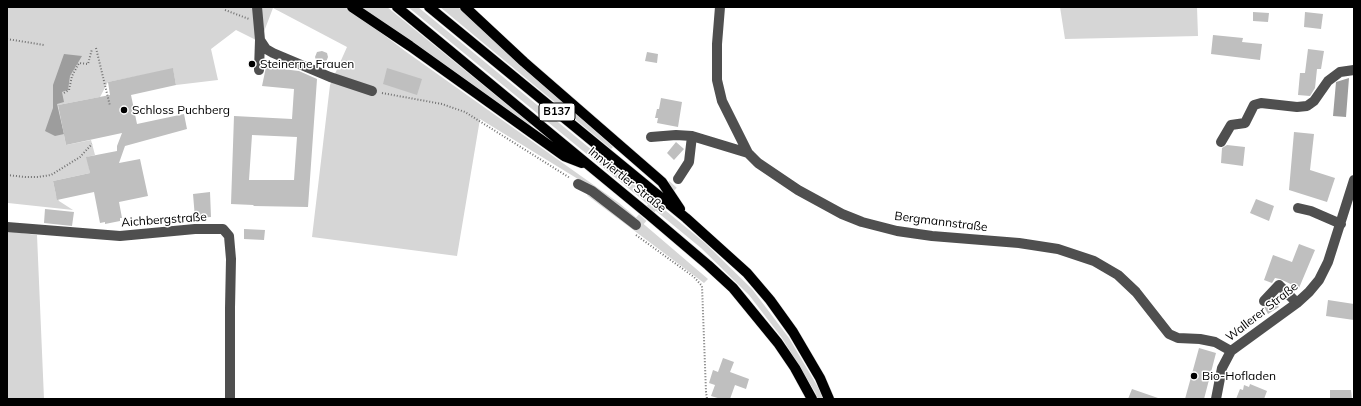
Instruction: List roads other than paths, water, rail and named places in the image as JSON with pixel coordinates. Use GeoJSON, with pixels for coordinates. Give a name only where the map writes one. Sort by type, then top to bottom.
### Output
{"type":"FeatureCollection","features":[{"type":"Feature","properties":{"kind":"main road"},"geometry":{"type":"LineString","coordinates":[[352,7],[564,156],[591,167]]}},
{"type":"Feature","properties":{"kind":"main road","name":"Innviertler Straße"},"geometry":{"type":"LineString","coordinates":[[397,7],[648,214],[733,288],[778,343],[812,399]]}},
{"type":"Feature","properties":{"kind":"main road","name":"Innviertler Straße"},"geometry":{"type":"LineString","coordinates":[[428,7],[686,218],[747,273],[770,300],[793,332],[820,378],[829,399]]}},
{"type":"Feature","properties":{"kind":"main road"},"geometry":{"type":"LineString","coordinates":[[465,7],[524,62],[662,182],[686,218]]}},
{"type":"Feature","properties":{"kind":"street"},"geometry":{"type":"LineString","coordinates":[[257,7],[260,40],[258,70]]}},
{"type":"Feature","properties":{"kind":"street","name":"Bergmannstraße"},"geometry":{"type":"LineString","coordinates":[[720,7],[717,44],[717,80],[722,101],[748,153],[758,163],[798,190],[842,214],[862,222],[897,231],[932,236],[1019,243],[1058,249],[1094,261],[1118,275],[1136,292],[1169,334],[1178,338],[1200,339],[1215,342],[1231,351]]}},
{"type":"Feature","properties":{"kind":"street"},"geometry":{"type":"LineString","coordinates":[[260,40],[266,50],[272,54],[330,77],[372,91]]}},
{"type":"Feature","properties":{"kind":"street"},"geometry":{"type":"LineString","coordinates":[[1221,142],[1231,125],[1245,123],[1254,105],[1261,103],[1297,107],[1307,106],[1314,101],[1328,81],[1340,72],[1354,70]]}},
{"type":"Feature","properties":{"kind":"street"},"geometry":{"type":"LineString","coordinates":[[651,137],[676,135],[692,136],[748,153]]}},
{"type":"Feature","properties":{"kind":"street"},"geometry":{"type":"LineString","coordinates":[[678,179],[689,162],[692,136]]}},
{"type":"Feature","properties":{"kind":"street","name":"Wallerer Straße"},"geometry":{"type":"LineString","coordinates":[[1216,399],[1222,368],[1231,351],[1297,303],[1319,280],[1328,262],[1354,180]]}},
{"type":"Feature","properties":{"kind":"street"},"geometry":{"type":"LineString","coordinates":[[578,184],[592,191],[633,228]]}},
{"type":"Feature","properties":{"kind":"street"},"geometry":{"type":"LineString","coordinates":[[1298,208],[1311,211],[1341,224]]}},
{"type":"Feature","properties":{"kind":"street","name":"Aichbergstraße"},"geometry":{"type":"LineString","coordinates":[[7,227],[120,236],[195,229],[223,229],[229,236],[231,259],[230,399]]}},
{"type":"Feature","properties":{"kind":"street"},"geometry":{"type":"LineString","coordinates":[[1264,301],[1280,285],[1297,303]]}},
{"type":"Feature","properties":{"kind":"tunnel"},"geometry":{"type":"LineString","coordinates":[[636,225],[678,179]]}},
{"type":"Feature","properties":{"kind":"place","name":"Steinerne Frauen"},"geometry":{"type":"Point","coordinates":[252,64]}},
{"type":"Feature","properties":{"kind":"place","name":"Schloss Puchberg"},"geometry":{"type":"Point","coordinates":[124,110]}},
{"type":"Feature","properties":{"kind":"place","name":"Bio-Hofladen"},"geometry":{"type":"Point","coordinates":[1194,376]}}]}
